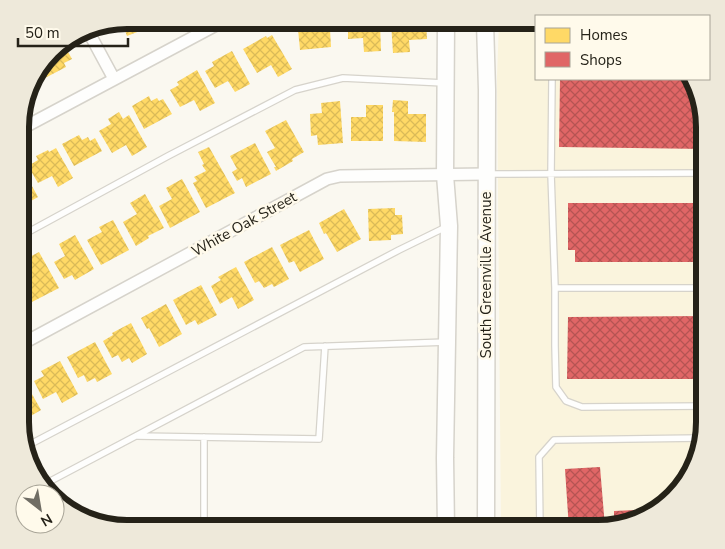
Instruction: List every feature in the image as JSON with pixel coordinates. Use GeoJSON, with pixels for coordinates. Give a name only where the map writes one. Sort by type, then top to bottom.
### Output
{"type":"FeatureCollection","features":[{"type":"Feature","properties":{"kind":"main road"},"geometry":{"type":"LineString","coordinates":[[446,29],[445,175],[449,226],[445,458],[446,520]]}},
{"type":"Feature","properties":{"kind":"main road","name":"South Greenville Avenue"},"geometry":{"type":"LineString","coordinates":[[485,29],[487,90],[486,520]]}},
{"type":"Feature","properties":{"kind":"street"},"geometry":{"type":"LineString","coordinates":[[29,125],[114,79],[195,30]]}},
{"type":"Feature","properties":{"kind":"street"},"geometry":{"type":"LineString","coordinates":[[91,36],[114,79]]}},
{"type":"Feature","properties":{"kind":"street","name":"White Oak Street"},"geometry":{"type":"LineString","coordinates":[[29,340],[327,179],[340,176],[486,174]]}},
{"type":"Feature","properties":{"kind":"lane"},"geometry":{"type":"LineString","coordinates":[[29,232],[168,156],[296,90],[343,78],[446,83]]}},
{"type":"Feature","properties":{"kind":"lane"},"geometry":{"type":"LineString","coordinates":[[552,80],[551,174],[556,387],[566,401],[582,407],[696,406]]}},
{"type":"Feature","properties":{"kind":"lane"},"geometry":{"type":"LineString","coordinates":[[486,174],[696,174]]}},
{"type":"Feature","properties":{"kind":"lane"},"geometry":{"type":"LineString","coordinates":[[31,444],[399,250],[449,226]]}},
{"type":"Feature","properties":{"kind":"lane"},"geometry":{"type":"LineString","coordinates":[[555,288],[696,288]]}},
{"type":"Feature","properties":{"kind":"lane"},"geometry":{"type":"LineString","coordinates":[[49,482],[304,347],[447,342]]}},
{"type":"Feature","properties":{"kind":"lane"},"geometry":{"type":"LineString","coordinates":[[136,436],[319,439],[325,346]]}},
{"type":"Feature","properties":{"kind":"lane"},"geometry":{"type":"LineString","coordinates":[[204,437],[204,520]]}},
{"type":"Feature","properties":{"kind":"lane"},"geometry":{"type":"LineString","coordinates":[[540,520],[539,457],[554,440],[694,438]]}},
{"type":"Feature","properties":{"kind":"shaded area"},"geometry":{"type":"Polygon","coordinates":[[[499,29],[535,29],[535,80],[684,80],[691,95],[696,127],[696,428],[689,460],[676,482],[658,500],[630,515],[598,520],[501,520],[497,77],[499,29]]]}},
{"type":"Feature","properties":{"kind":"building: Homes"},"geometry":{"type":"Polygon","coordinates":[[[124,29],[145,29],[127,36],[124,29]]]}},
{"type":"Feature","properties":{"kind":"building: Homes"},"geometry":{"type":"Polygon","coordinates":[[[298,29],[330,29],[331,47],[300,50],[298,29]]]}},
{"type":"Feature","properties":{"kind":"building: Homes"},"geometry":{"type":"Polygon","coordinates":[[[348,29],[380,29],[381,51],[364,52],[363,38],[348,39],[348,29]]]}},
{"type":"Feature","properties":{"kind":"building: Homes"},"geometry":{"type":"Polygon","coordinates":[[[391,29],[426,29],[427,39],[409,40],[410,52],[393,53],[391,29]]]}},
{"type":"Feature","properties":{"kind":"building: Homes"},"geometry":{"type":"Polygon","coordinates":[[[272,35],[292,69],[278,77],[271,65],[257,73],[243,49],[266,36],[267,38],[272,35]]]}},
{"type":"Feature","properties":{"kind":"building: Homes"},"geometry":{"type":"Polygon","coordinates":[[[67,49],[72,59],[64,63],[66,67],[45,78],[43,75],[45,72],[67,49]]]}},
{"type":"Feature","properties":{"kind":"building: Homes"},"geometry":{"type":"Polygon","coordinates":[[[232,51],[250,84],[235,92],[228,81],[215,88],[205,71],[214,66],[212,62],[232,51]]]}},
{"type":"Feature","properties":{"kind":"building: Homes"},"geometry":{"type":"Polygon","coordinates":[[[197,70],[215,103],[200,111],[194,100],[180,107],[170,90],[179,85],[177,82],[197,70]]]}},
{"type":"Feature","properties":{"kind":"building: Homes"},"geometry":{"type":"Polygon","coordinates":[[[149,96],[151,101],[157,98],[159,101],[163,99],[172,114],[144,129],[132,106],[149,96]]]}},
{"type":"Feature","properties":{"kind":"building: Homes"},"geometry":{"type":"Polygon","coordinates":[[[393,100],[408,101],[408,114],[426,114],[426,142],[394,141],[393,100]]]}},
{"type":"Feature","properties":{"kind":"building: Homes"},"geometry":{"type":"Polygon","coordinates":[[[340,101],[343,143],[318,145],[317,135],[311,136],[310,114],[322,113],[321,103],[340,101]]]}},
{"type":"Feature","properties":{"kind":"building: Homes"},"geometry":{"type":"Polygon","coordinates":[[[366,105],[383,105],[383,141],[351,141],[351,117],[366,117],[366,105]]]}},
{"type":"Feature","properties":{"kind":"building: Homes"},"geometry":{"type":"Polygon","coordinates":[[[119,112],[123,119],[129,115],[147,147],[132,156],[126,145],[112,153],[99,131],[111,124],[108,119],[119,112]]]}},
{"type":"Feature","properties":{"kind":"building: Homes"},"geometry":{"type":"Polygon","coordinates":[[[286,120],[304,152],[276,171],[274,167],[276,167],[267,152],[275,148],[265,131],[286,120]]]}},
{"type":"Feature","properties":{"kind":"building: Homes"},"geometry":{"type":"Polygon","coordinates":[[[79,135],[82,140],[88,137],[90,141],[95,138],[102,151],[74,166],[62,144],[79,135]]]}},
{"type":"Feature","properties":{"kind":"building: Homes"},"geometry":{"type":"Polygon","coordinates":[[[255,143],[271,174],[246,187],[242,178],[237,181],[232,172],[237,169],[230,156],[255,143]]]}},
{"type":"Feature","properties":{"kind":"building: Homes"},"geometry":{"type":"Polygon","coordinates":[[[209,147],[235,193],[206,208],[193,183],[197,181],[194,177],[206,171],[198,152],[209,147]]]}},
{"type":"Feature","properties":{"kind":"building: Homes"},"geometry":{"type":"Polygon","coordinates":[[[56,148],[73,178],[58,187],[52,176],[38,183],[29,168],[29,165],[38,160],[36,156],[48,150],[49,152],[56,148]]]}},
{"type":"Feature","properties":{"kind":"building: Homes"},"geometry":{"type":"Polygon","coordinates":[[[182,179],[200,212],[170,228],[159,206],[172,199],[166,188],[182,179]]]}},
{"type":"Feature","properties":{"kind":"building: Homes"},"geometry":{"type":"Polygon","coordinates":[[[29,181],[38,197],[29,202],[29,181]]]}},
{"type":"Feature","properties":{"kind":"building: Homes"},"geometry":{"type":"Polygon","coordinates":[[[145,194],[164,228],[148,236],[149,238],[136,246],[123,222],[137,214],[130,203],[145,194]]]}},
{"type":"Feature","properties":{"kind":"building: Homes"},"geometry":{"type":"Polygon","coordinates":[[[395,208],[395,215],[402,215],[403,234],[391,235],[391,240],[369,241],[368,209],[395,208]]]}},
{"type":"Feature","properties":{"kind":"building: Homes"},"geometry":{"type":"Polygon","coordinates":[[[344,209],[361,239],[337,252],[326,233],[324,234],[319,223],[344,209]]]}},
{"type":"Feature","properties":{"kind":"building: Homes"},"geometry":{"type":"Polygon","coordinates":[[[113,220],[129,250],[101,265],[87,240],[102,232],[99,227],[113,220]]]}},
{"type":"Feature","properties":{"kind":"building: Homes"},"geometry":{"type":"Polygon","coordinates":[[[309,230],[324,259],[300,272],[294,261],[289,263],[280,245],[309,230]]]}},
{"type":"Feature","properties":{"kind":"building: Homes"},"geometry":{"type":"Polygon","coordinates":[[[75,235],[94,269],[75,280],[72,275],[64,279],[54,262],[65,256],[59,244],[75,235]]]}},
{"type":"Feature","properties":{"kind":"building: Homes"},"geometry":{"type":"Polygon","coordinates":[[[272,247],[289,279],[274,287],[272,284],[264,288],[259,281],[255,283],[244,262],[272,247]]]}},
{"type":"Feature","properties":{"kind":"building: Homes"},"geometry":{"type":"Polygon","coordinates":[[[39,252],[59,288],[30,303],[29,272],[31,271],[29,268],[29,257],[39,252]]]}},
{"type":"Feature","properties":{"kind":"building: Homes"},"geometry":{"type":"Polygon","coordinates":[[[236,267],[254,300],[238,309],[232,297],[220,304],[211,286],[221,280],[218,277],[236,267]]]}},
{"type":"Feature","properties":{"kind":"building: Homes"},"geometry":{"type":"Polygon","coordinates":[[[201,285],[217,315],[198,325],[195,320],[186,325],[173,300],[201,285]]]}},
{"type":"Feature","properties":{"kind":"building: Homes"},"geometry":{"type":"Polygon","coordinates":[[[166,304],[182,334],[159,347],[149,328],[147,329],[141,318],[166,304]]]}},
{"type":"Feature","properties":{"kind":"building: Homes"},"geometry":{"type":"Polygon","coordinates":[[[131,323],[147,354],[132,363],[129,358],[122,362],[118,355],[112,358],[103,341],[113,335],[112,333],[131,323]]]}},
{"type":"Feature","properties":{"kind":"building: Homes"},"geometry":{"type":"Polygon","coordinates":[[[95,342],[112,374],[97,382],[95,378],[87,382],[84,375],[78,378],[67,357],[95,342]]]}},
{"type":"Feature","properties":{"kind":"building: Homes"},"geometry":{"type":"Polygon","coordinates":[[[60,361],[78,394],[62,403],[56,392],[43,399],[34,381],[44,376],[41,371],[60,361]]]}},
{"type":"Feature","properties":{"kind":"building: Homes"},"geometry":{"type":"Polygon","coordinates":[[[29,389],[41,410],[29,417],[29,389]]]}},
{"type":"Feature","properties":{"kind":"building: Shops"},"geometry":{"type":"Polygon","coordinates":[[[560,80],[684,80],[689,89],[695,114],[696,149],[559,147],[560,80]]]}},
{"type":"Feature","properties":{"kind":"building: Shops"},"geometry":{"type":"Polygon","coordinates":[[[568,203],[696,203],[696,262],[575,262],[575,250],[568,250],[568,203]]]}},
{"type":"Feature","properties":{"kind":"building: Shops"},"geometry":{"type":"Polygon","coordinates":[[[696,316],[696,379],[567,379],[568,317],[696,316]]]}},
{"type":"Feature","properties":{"kind":"building: Shops"},"geometry":{"type":"Polygon","coordinates":[[[600,467],[604,520],[568,520],[565,469],[600,467]]]}},
{"type":"Feature","properties":{"kind":"building: Shops"},"geometry":{"type":"Polygon","coordinates":[[[642,510],[630,515],[614,518],[614,511],[642,510]]]}}]}
